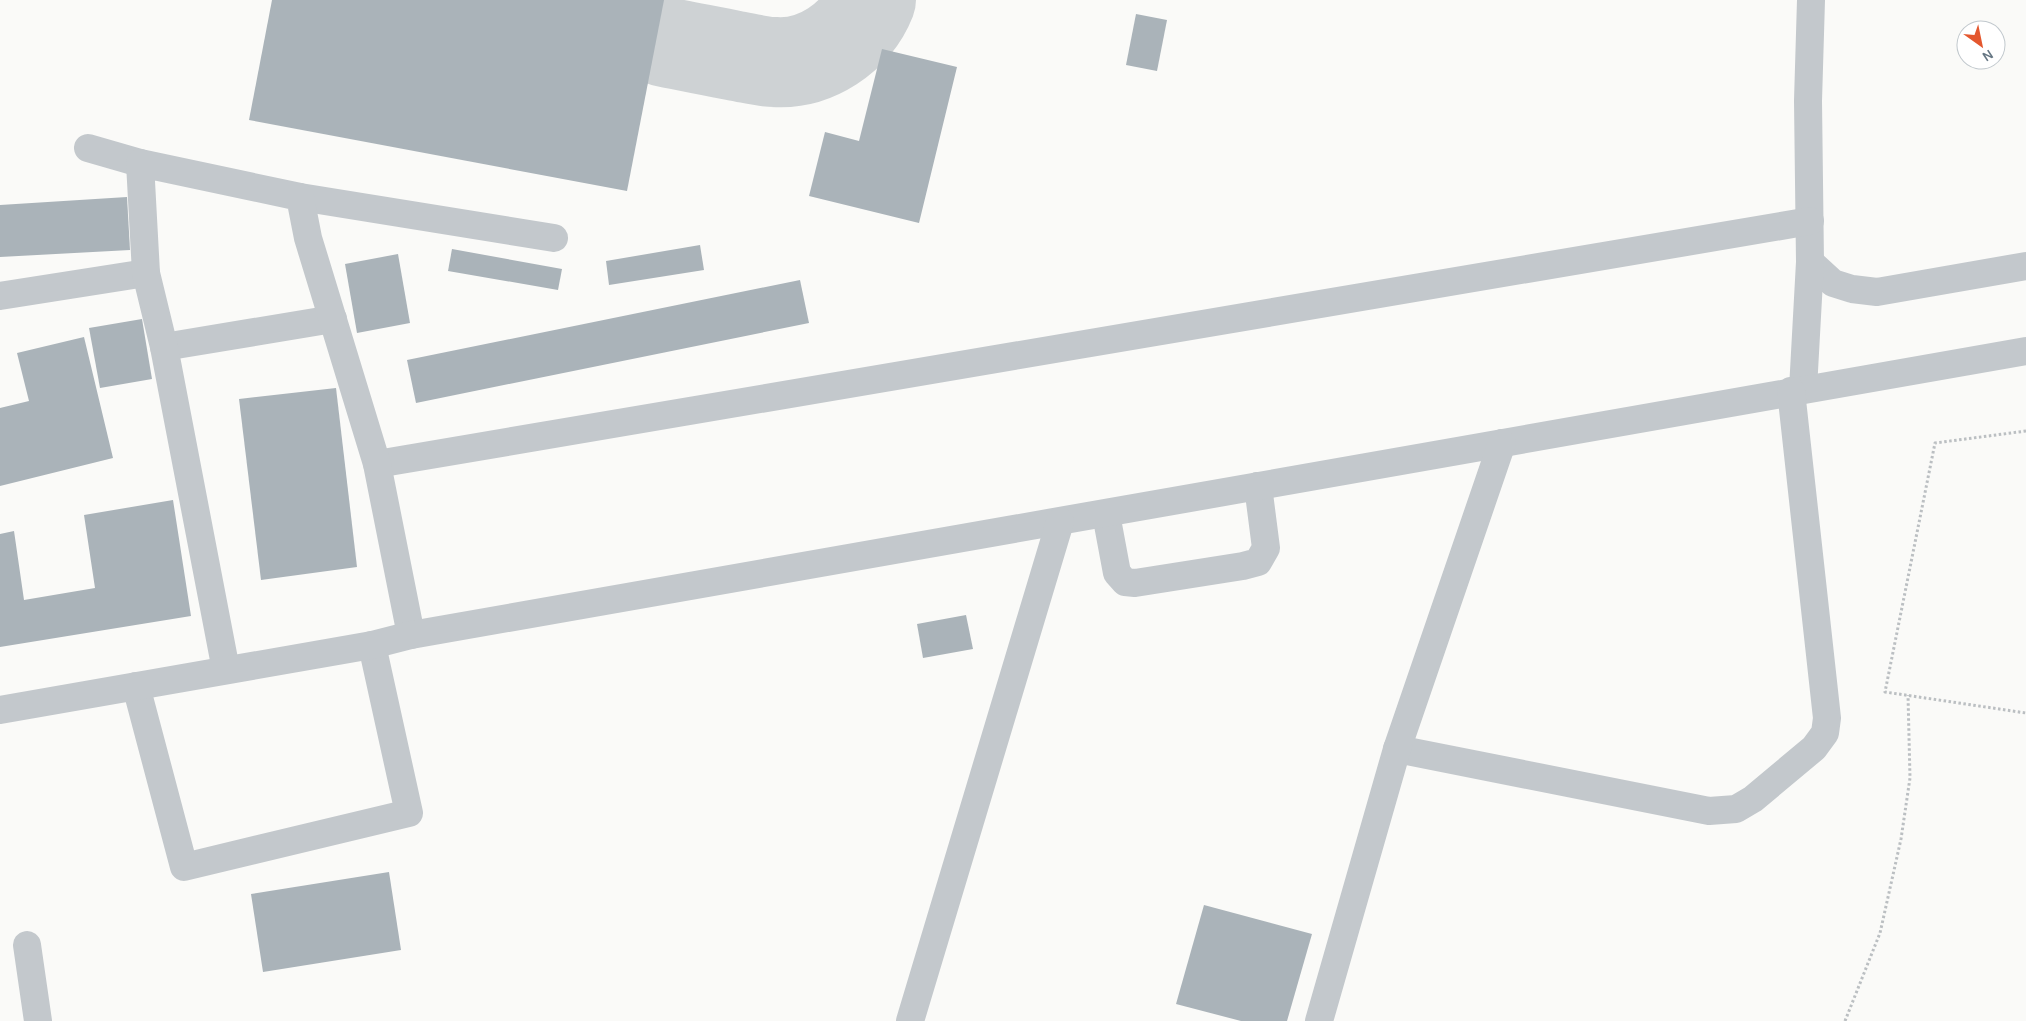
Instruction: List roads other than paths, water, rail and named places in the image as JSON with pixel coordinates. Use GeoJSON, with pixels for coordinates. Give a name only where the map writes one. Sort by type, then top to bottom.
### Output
{"type":"FeatureCollection","features":[{"type":"Feature","properties":{"kind":"lane"},"geometry":{"type":"LineString","coordinates":[[1397,749],[1709,811],[1736,809],[1753,799],[1814,748],[1824,733],[1827,718],[1797,390],[1810,262],[1808,101],[1811,0]]}},
{"type":"Feature","properties":{"kind":"lane"},"geometry":{"type":"LineString","coordinates":[[88,148],[140,163],[300,197],[554,238]]}},
{"type":"Feature","properties":{"kind":"lane"},"geometry":{"type":"LineString","coordinates":[[140,163],[146,273],[164,347],[226,670]]}},
{"type":"Feature","properties":{"kind":"lane"},"geometry":{"type":"LineString","coordinates":[[300,197],[308,238],[377,464],[411,635]]}},
{"type":"Feature","properties":{"kind":"lane"},"geometry":{"type":"LineString","coordinates":[[377,464],[1810,221]]}},
{"type":"Feature","properties":{"kind":"lane"},"geometry":{"type":"LineString","coordinates":[[1810,262],[1833,284],[1852,289],[1877,292],[2026,266]]}},
{"type":"Feature","properties":{"kind":"lane"},"geometry":{"type":"LineString","coordinates":[[0,296],[146,273]]}},
{"type":"Feature","properties":{"kind":"lane"},"geometry":{"type":"LineString","coordinates":[[164,347],[333,319]]}},
{"type":"Feature","properties":{"kind":"lane"},"geometry":{"type":"LineString","coordinates":[[0,710],[372,645],[411,635],[1106,514],[2026,350]]}},
{"type":"Feature","properties":{"kind":"lane"},"geometry":{"type":"LineString","coordinates":[[1319,1021],[1397,749],[1502,443]]}},
{"type":"Feature","properties":{"kind":"lane"},"geometry":{"type":"LineString","coordinates":[[1106,514],[1117,573],[1125,582],[1135,583],[1243,566],[1258,562],[1266,548],[1258,486]]}},
{"type":"Feature","properties":{"kind":"lane"},"geometry":{"type":"LineString","coordinates":[[910,1021],[1060,522]]}},
{"type":"Feature","properties":{"kind":"lane"},"geometry":{"type":"LineString","coordinates":[[136,686],[184,867],[409,813],[372,645]]}},
{"type":"Feature","properties":{"kind":"lane"},"geometry":{"type":"LineString","coordinates":[[28,945],[38,1021]]}}]}
